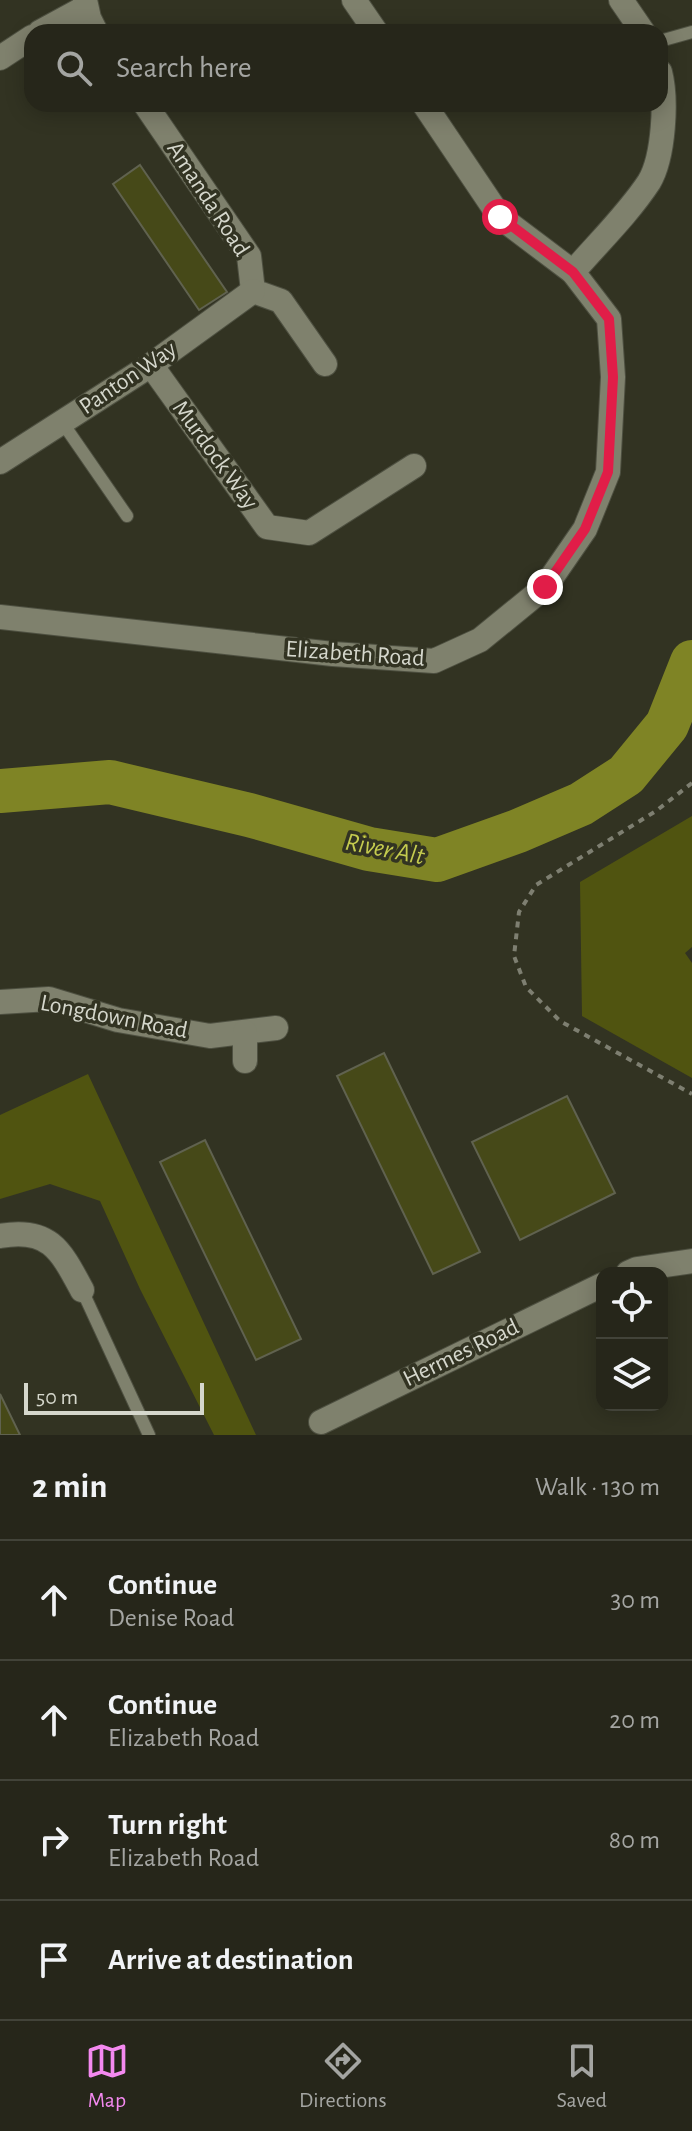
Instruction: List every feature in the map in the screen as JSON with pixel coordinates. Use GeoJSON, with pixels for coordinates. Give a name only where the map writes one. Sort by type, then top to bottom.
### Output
{"type":"FeatureCollection","features":[{"type":"Feature","properties":{"kind":"street"},"geometry":{"type":"LineString","coordinates":[[354,0],[370,24]]}},
{"type":"Feature","properties":{"kind":"street"},"geometry":{"type":"LineString","coordinates":[[621,0],[638,24]]}},
{"type":"Feature","properties":{"kind":"street"},"geometry":{"type":"LineString","coordinates":[[53,24],[85,4],[93,24]]}},
{"type":"Feature","properties":{"kind":"street"},"geometry":{"type":"LineString","coordinates":[[0,58],[24,42]]}},
{"type":"Feature","properties":{"kind":"street","name":"Amanda Road"},"geometry":{"type":"LineString","coordinates":[[150,112],[249,256],[253,291]]}},
{"type":"Feature","properties":{"kind":"street","name":"Elizabeth Road"},"geometry":{"type":"LineString","coordinates":[[0,617],[333,654],[434,661],[480,640],[545,587],[585,529],[608,472],[613,377],[609,319],[573,272],[500,217],[429,112]]}},
{"type":"Feature","properties":{"kind":"street"},"geometry":{"type":"LineString","coordinates":[[573,272],[650,179],[662,133],[664,112]]}},
{"type":"Feature","properties":{"kind":"street"},"geometry":{"type":"LineString","coordinates":[[253,291],[281,301],[325,364]]}},
{"type":"Feature","properties":{"kind":"street","name":"Panton Way"},"geometry":{"type":"LineString","coordinates":[[0,462],[151,365],[253,291]]}},
{"type":"Feature","properties":{"kind":"street","name":"Murdock Way"},"geometry":{"type":"LineString","coordinates":[[151,365],[267,527],[309,533],[414,466]]}},
{"type":"Feature","properties":{"kind":"street","name":"Longdown Road"},"geometry":{"type":"LineString","coordinates":[[0,1002],[49,999],[118,1020],[210,1036],[276,1028]]}},
{"type":"Feature","properties":{"kind":"street"},"geometry":{"type":"LineString","coordinates":[[245,1032],[245,1061]]}},
{"type":"Feature","properties":{"kind":"street"},"geometry":{"type":"LineString","coordinates":[[0,1236],[22,1232],[44,1238],[62,1253],[82,1290]]}},
{"type":"Feature","properties":{"kind":"street"},"geometry":{"type":"LineString","coordinates":[[651,1267],[692,1261]]}},
{"type":"Feature","properties":{"kind":"street","name":"Hermes Road"},"geometry":{"type":"LineString","coordinates":[[321,1422],[596,1288]]}},
{"type":"Feature","properties":{"kind":"lane"},"geometry":{"type":"LineString","coordinates":[[668,39],[692,32]]}},
{"type":"Feature","properties":{"kind":"lane"},"geometry":{"type":"LineString","coordinates":[[62,422],[127,516]]}},
{"type":"Feature","properties":{"kind":"lane"},"geometry":{"type":"LineString","coordinates":[[82,1290],[149,1435]]}},
{"type":"Feature","properties":{"kind":"path"},"geometry":{"type":"LineString","coordinates":[[692,783],[656,811],[536,885],[519,912],[514,956],[526,987],[560,1021],[692,1094]]}},
{"type":"Feature","properties":{"kind":"shaded area"},"geometry":{"type":"Polygon","coordinates":[[[692,816],[692,947],[685,953],[692,963],[692,1078],[582,1016],[580,882],[692,816]]]}},
{"type":"Feature","properties":{"kind":"shaded area"},"geometry":{"type":"Polygon","coordinates":[[[88,1074],[256,1435],[214,1435],[140,1289],[100,1201],[50,1184],[0,1199],[0,1115],[88,1074]]]}},
{"type":"Feature","properties":{"kind":"building"},"geometry":{"type":"Polygon","coordinates":[[[140,165],[227,292],[199,310],[113,184],[140,165]]]}},
{"type":"Feature","properties":{"kind":"building"},"geometry":{"type":"Polygon","coordinates":[[[384,1053],[480,1252],[433,1274],[337,1076],[384,1053]]]}},
{"type":"Feature","properties":{"kind":"building"},"geometry":{"type":"Polygon","coordinates":[[[567,1096],[615,1193],[520,1240],[472,1142],[567,1096]]]}},
{"type":"Feature","properties":{"kind":"building"},"geometry":{"type":"Polygon","coordinates":[[[205,1140],[301,1339],[256,1360],[160,1162],[205,1140]]]}},
{"type":"Feature","properties":{"kind":"building"},"geometry":{"type":"Polygon","coordinates":[[[0,1394],[20,1435],[0,1435],[0,1394]]]}},
{"type":"Feature","properties":{"kind":"waterway","name":"River Alt"},"geometry":{"type":"LineString","coordinates":[[0,791],[110,782],[249,815],[369,849],[437,860],[581,804],[626,775],[667,725],[692,662]]}},
{"type":"Feature","properties":{"kind":"route"},"geometry":{"type":"LineString","coordinates":[[500,217],[573,272],[609,319],[613,377],[608,472],[585,529],[545,587]]}}]}
